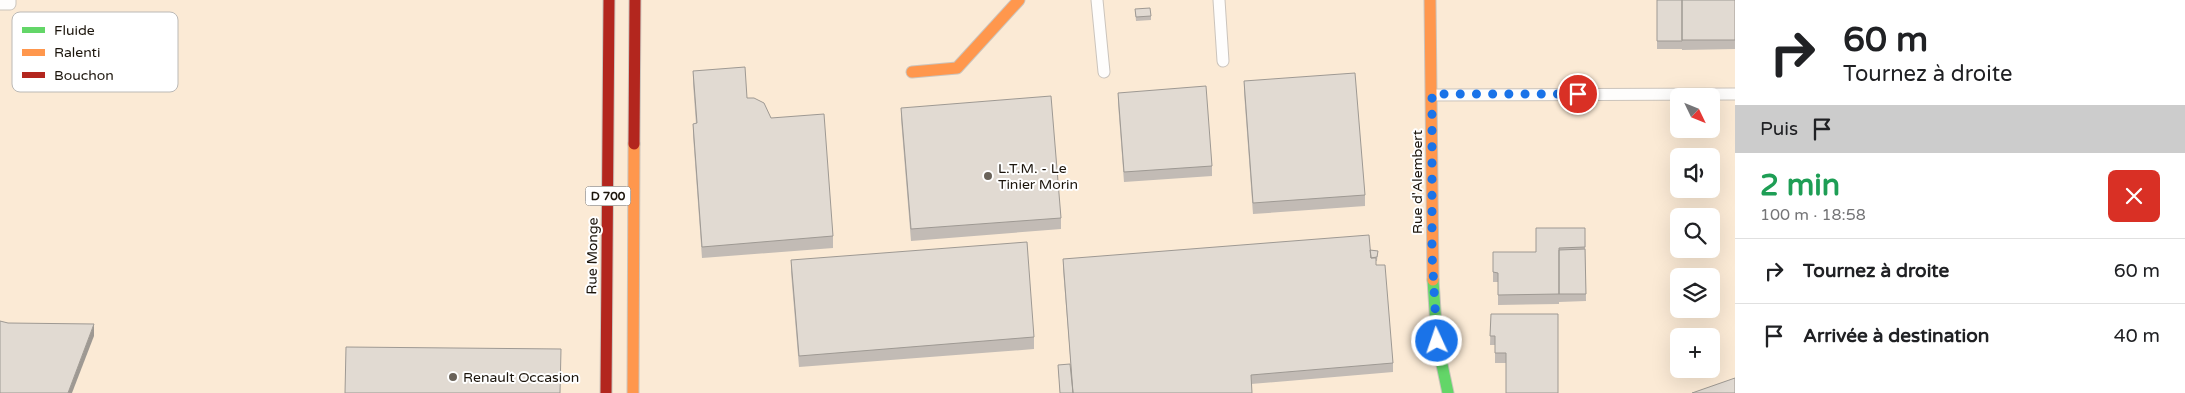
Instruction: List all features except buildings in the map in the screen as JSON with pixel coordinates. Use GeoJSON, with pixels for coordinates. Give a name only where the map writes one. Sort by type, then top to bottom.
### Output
{"type":"FeatureCollection","features":[{"type":"Feature","properties":{"kind":"main road","name":"Rue Monge"},"geometry":{"type":"LineString","coordinates":[[606,393],[609,0]]}},
{"type":"Feature","properties":{"kind":"main road","name":"D 700"},"geometry":{"type":"LineString","coordinates":[[633,393],[635,0]]}},
{"type":"Feature","properties":{"kind":"main road"},"geometry":{"type":"LineString","coordinates":[[912,72],[957,68],[1018,0]]}},
{"type":"Feature","properties":{"kind":"main road","name":"Rue d'Alembert"},"geometry":{"type":"LineString","coordinates":[[1430,0],[1433,274],[1437,341],[1448,393]]}},
{"type":"Feature","properties":{"kind":"lane"},"geometry":{"type":"LineString","coordinates":[[0,4],[10,4],[10,0]]}},
{"type":"Feature","properties":{"kind":"lane"},"geometry":{"type":"LineString","coordinates":[[1098,0],[1104,72]]}},
{"type":"Feature","properties":{"kind":"lane"},"geometry":{"type":"LineString","coordinates":[[1219,0],[1223,61]]}},
{"type":"Feature","properties":{"kind":"lane"},"geometry":{"type":"LineString","coordinates":[[1432,94],[1735,94]]}},
{"type":"Feature","properties":{"kind":"shaded area"},"geometry":{"type":"Polygon","coordinates":[[[0,0],[1735,0],[1735,393],[0,393],[0,0]]]}},
{"type":"Feature","properties":{"kind":"traffic: fast"},"geometry":{"type":"LineString","coordinates":[[1433,280],[1437,341],[1448,393]]}},
{"type":"Feature","properties":{"kind":"traffic: slow"},"geometry":{"type":"LineString","coordinates":[[912,72],[957,68],[1019,0]]}},
{"type":"Feature","properties":{"kind":"traffic: slow"},"geometry":{"type":"LineString","coordinates":[[1430,0],[1433,280]]}},
{"type":"Feature","properties":{"kind":"traffic: slow"},"geometry":{"type":"LineString","coordinates":[[633,393],[634,144]]}},
{"type":"Feature","properties":{"kind":"traffic: jam"},"geometry":{"type":"LineString","coordinates":[[606,393],[609,0]]}},
{"type":"Feature","properties":{"kind":"traffic: jam"},"geometry":{"type":"LineString","coordinates":[[634,144],[635,0]]}},
{"type":"Feature","properties":{"kind":"place","name":"L.T.M. - Le Tinier Morin"},"geometry":{"type":"Point","coordinates":[988,176]}},
{"type":"Feature","properties":{"kind":"place","name":"Renault Occasion"},"geometry":{"type":"Point","coordinates":[453,377]}},
{"type":"Feature","properties":{"kind":"route"},"geometry":{"type":"LineString","coordinates":[[1437,341],[1432,254],[1432,94],[1578,94]]}}]}
